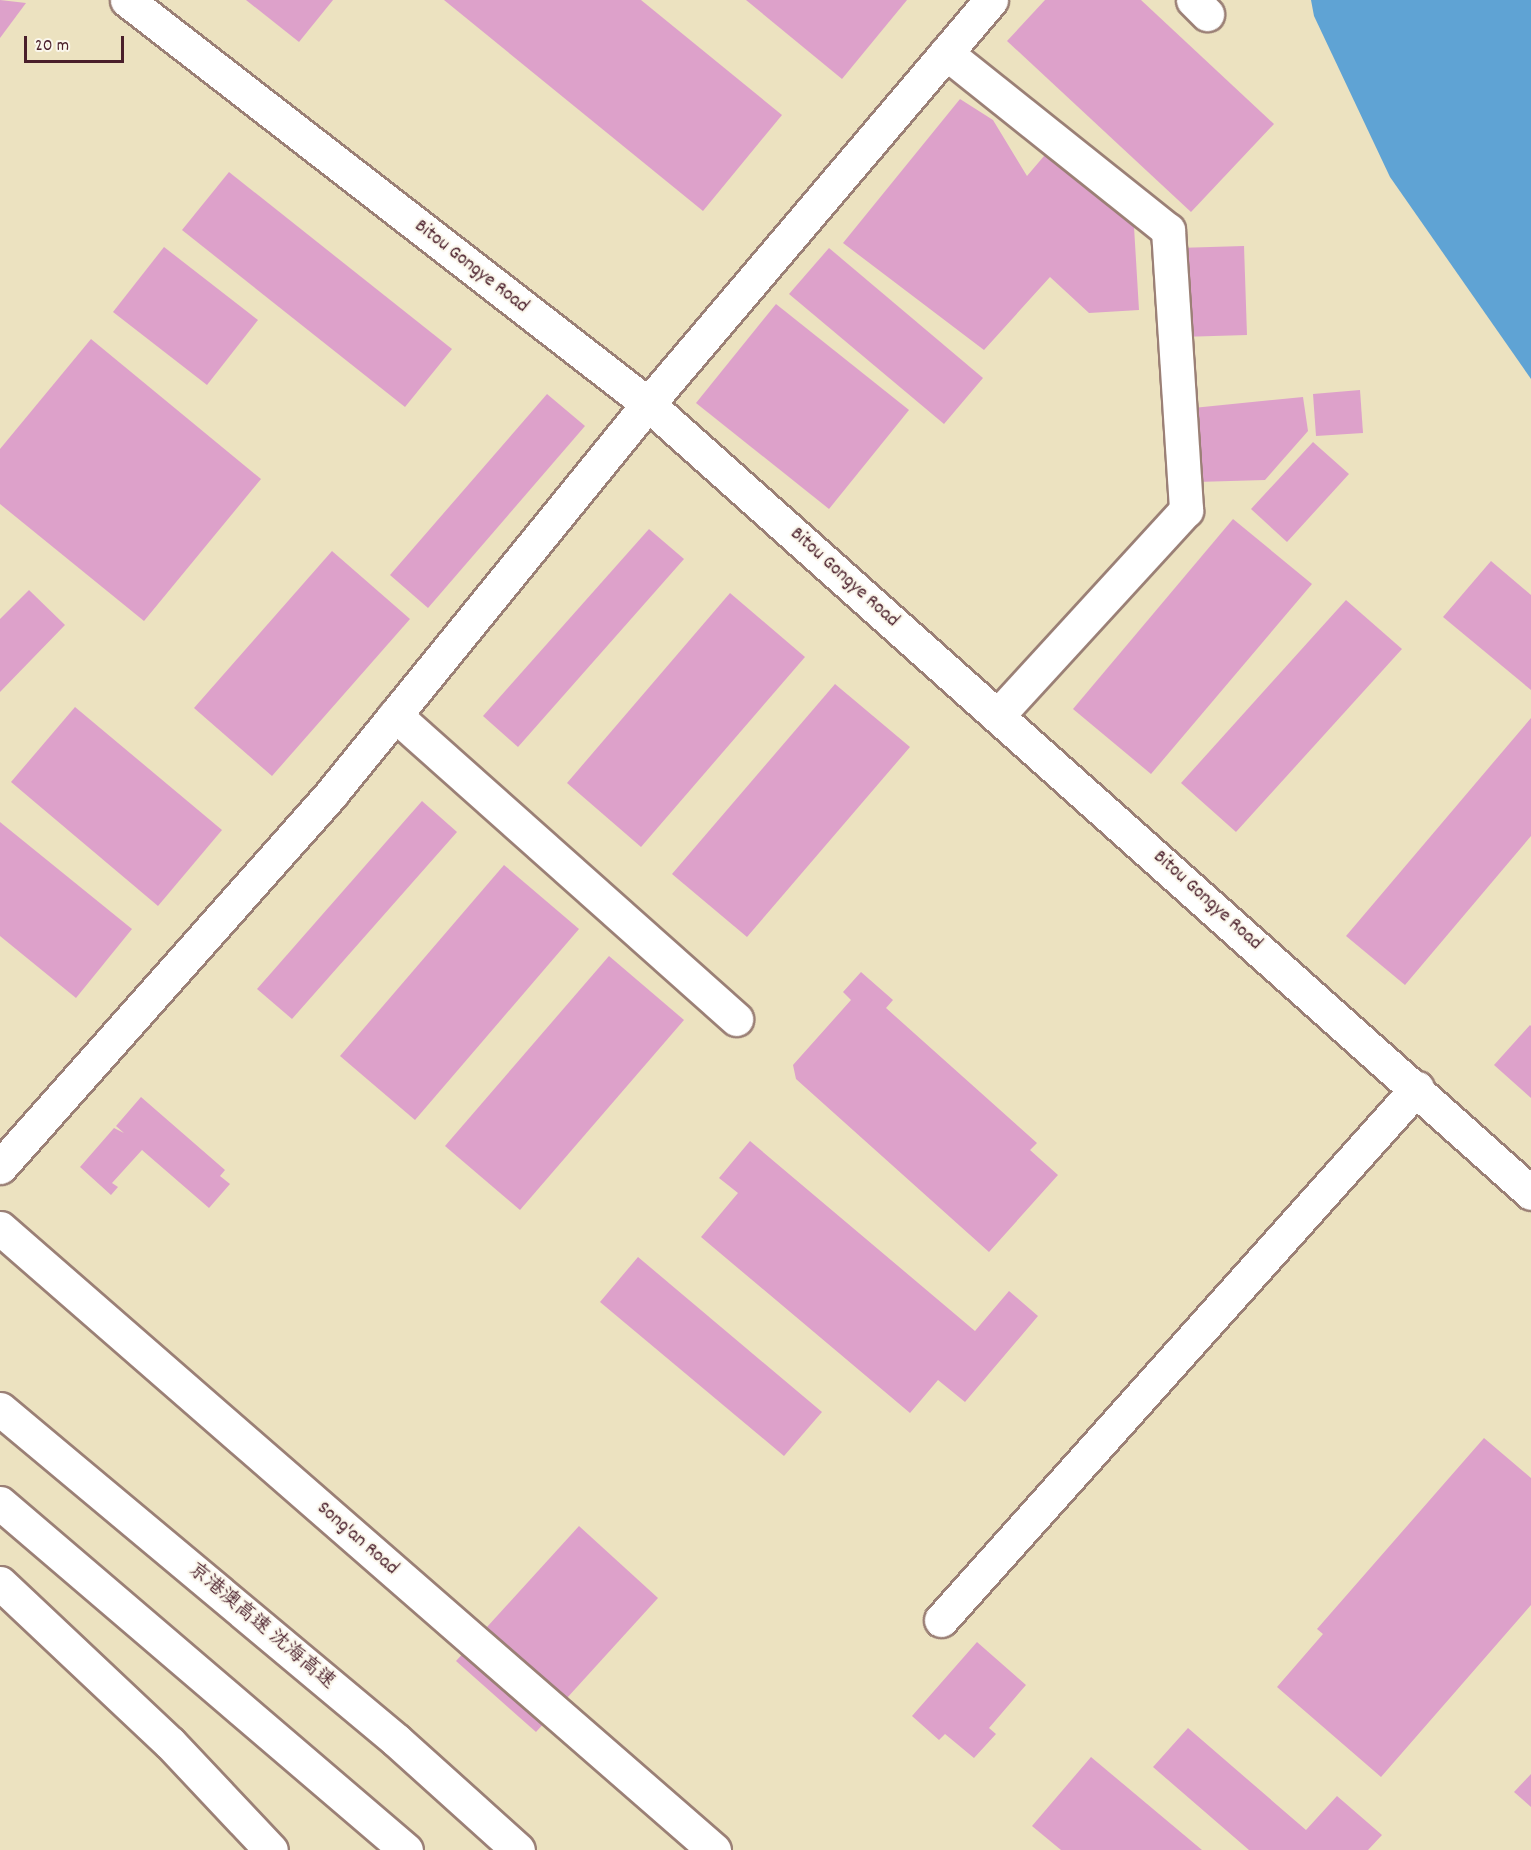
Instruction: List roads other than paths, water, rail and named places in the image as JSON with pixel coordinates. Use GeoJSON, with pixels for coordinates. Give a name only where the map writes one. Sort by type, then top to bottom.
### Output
{"type":"FeatureCollection","features":[{"type":"Feature","properties":{"kind":"main road","name":"Bitou Gongye Road"},"geometry":{"type":"LineString","coordinates":[[127,0],[648,404],[1417,1088],[1531,1193]]}},
{"type":"Feature","properties":{"kind":"main road"},"geometry":{"type":"LineString","coordinates":[[0,1167],[331,794],[648,404],[991,0]]}},
{"type":"Feature","properties":{"kind":"main road"},"geometry":{"type":"LineString","coordinates":[[946,53],[1168,230],[1186,510],[998,715]]}},
{"type":"Feature","properties":{"kind":"main road"},"geometry":{"type":"LineString","coordinates":[[395,716],[736,1019]]}},
{"type":"Feature","properties":{"kind":"main road"},"geometry":{"type":"LineString","coordinates":[[941,1620],[1417,1088]]}},
{"type":"Feature","properties":{"kind":"main road","name":"Song'an Road"},"geometry":{"type":"LineString","coordinates":[[0,1228],[714,1850]]}},
{"type":"Feature","properties":{"kind":"main road","name":"京港澳高速 沈海高速"},"geometry":{"type":"LineString","coordinates":[[0,1409],[396,1740],[518,1850]]}},
{"type":"Feature","properties":{"kind":"main road"},"geometry":{"type":"LineString","coordinates":[[0,1503],[406,1850]]}},
{"type":"Feature","properties":{"kind":"main road"},"geometry":{"type":"LineString","coordinates":[[0,1583],[170,1743],[271,1850]]}},
{"type":"Feature","properties":{"kind":"water"},"geometry":{"type":"Polygon","coordinates":[[[1311,0],[1531,0],[1531,379],[1390,177],[1314,16],[1311,0]]]}}]}
